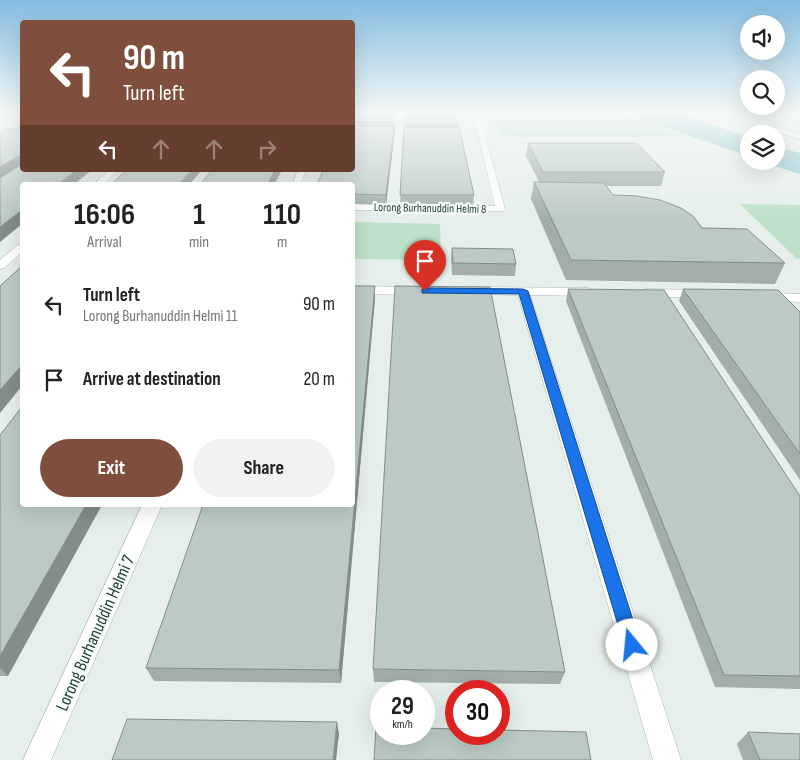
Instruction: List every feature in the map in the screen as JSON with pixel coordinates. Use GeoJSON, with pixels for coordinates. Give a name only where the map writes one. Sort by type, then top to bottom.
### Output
{"type":"FeatureCollection","features":[{"type":"Feature","properties":{"kind":"street","name":"Lorong Burhanuddin Helmi 8"},"geometry":{"type":"LineString","coordinates":[[355,207],[500,209],[485,148]]}},
{"type":"Feature","properties":{"kind":"street"},"geometry":{"type":"LineString","coordinates":[[101,182],[113,172]]}},
{"type":"Feature","properties":{"kind":"street"},"geometry":{"type":"LineString","coordinates":[[0,266],[20,249]]}},
{"type":"Feature","properties":{"kind":"street"},"geometry":{"type":"LineString","coordinates":[[355,290],[425,291]]}},
{"type":"Feature","properties":{"kind":"street"},"geometry":{"type":"LineString","coordinates":[[455,291],[603,292]]}},
{"type":"Feature","properties":{"kind":"street"},"geometry":{"type":"LineString","coordinates":[[523,291],[667,760]]}},
{"type":"Feature","properties":{"kind":"street"},"geometry":{"type":"LineString","coordinates":[[633,293],[712,295]]}},
{"type":"Feature","properties":{"kind":"street"},"geometry":{"type":"LineString","coordinates":[[751,296],[800,298]]}},
{"type":"Feature","properties":{"kind":"street","name":"Lorong Burhanuddin Helmi 7"},"geometry":{"type":"LineString","coordinates":[[37,760],[151,507]]}},
{"type":"Feature","properties":{"kind":"green space"},"geometry":{"type":"Polygon","coordinates":[[[740,204],[800,205],[800,259],[797,259],[740,204]]]}},
{"type":"Feature","properties":{"kind":"green space"},"geometry":{"type":"Polygon","coordinates":[[[355,222],[440,224],[441,260],[355,259],[355,222]]]}},
{"type":"Feature","properties":{"kind":"building"},"geometry":{"type":"Polygon","coordinates":[[[0,148],[20,148],[20,155],[0,167],[0,148]]]}},
{"type":"Feature","properties":{"kind":"building"},"geometry":{"type":"Polygon","coordinates":[[[355,148],[391,148],[386,195],[355,194],[355,182],[318,182],[322,172],[355,172],[355,148]]]}},
{"type":"Feature","properties":{"kind":"building"},"geometry":{"type":"Polygon","coordinates":[[[403,148],[464,148],[474,195],[400,195],[403,148]]]}},
{"type":"Feature","properties":{"kind":"building"},"geometry":{"type":"Polygon","coordinates":[[[531,148],[641,148],[665,172],[543,172],[531,148]]]}},
{"type":"Feature","properties":{"kind":"building"},"geometry":{"type":"Polygon","coordinates":[[[20,165],[20,172],[74,172],[61,182],[20,182],[20,212],[0,227],[0,178],[20,165]]]}},
{"type":"Feature","properties":{"kind":"building"},"geometry":{"type":"Polygon","coordinates":[[[125,172],[190,172],[181,182],[113,182],[125,172]]]}},
{"type":"Feature","properties":{"kind":"building"},"geometry":{"type":"Polygon","coordinates":[[[210,172],[274,172],[269,182],[202,182],[210,172]]]}},
{"type":"Feature","properties":{"kind":"building"},"geometry":{"type":"Polygon","coordinates":[[[534,182],[604,183],[613,195],[637,196],[660,200],[681,208],[693,216],[702,228],[747,229],[785,263],[571,260],[534,182]]]}},
{"type":"Feature","properties":{"kind":"building"},"geometry":{"type":"Polygon","coordinates":[[[452,248],[513,249],[516,264],[453,263],[452,248]]]}},
{"type":"Feature","properties":{"kind":"building"},"geometry":{"type":"Polygon","coordinates":[[[20,268],[20,367],[0,390],[0,286],[20,268]]]}},
{"type":"Feature","properties":{"kind":"building"},"geometry":{"type":"Polygon","coordinates":[[[355,286],[375,286],[355,499],[355,286]]]}},
{"type":"Feature","properties":{"kind":"building"},"geometry":{"type":"Polygon","coordinates":[[[395,286],[490,287],[565,672],[373,669],[395,286]]]}},
{"type":"Feature","properties":{"kind":"building"},"geometry":{"type":"Polygon","coordinates":[[[568,289],[664,290],[800,496],[800,676],[724,675],[568,289]]]}},
{"type":"Feature","properties":{"kind":"building"},"geometry":{"type":"Polygon","coordinates":[[[683,289],[778,290],[800,312],[800,454],[683,289]]]}},
{"type":"Feature","properties":{"kind":"building"},"geometry":{"type":"Polygon","coordinates":[[[20,410],[20,507],[85,507],[0,656],[0,435],[20,410]]]}},
{"type":"Feature","properties":{"kind":"building"},"geometry":{"type":"Polygon","coordinates":[[[202,507],[354,507],[339,670],[146,668],[202,507]]]}},
{"type":"Feature","properties":{"kind":"building"},"geometry":{"type":"Polygon","coordinates":[[[127,719],[337,722],[333,760],[112,760],[127,719]]]}},
{"type":"Feature","properties":{"kind":"building"},"geometry":{"type":"Polygon","coordinates":[[[435,728],[445,729],[445,745],[510,745],[510,730],[586,732],[591,760],[374,760],[375,745],[435,745],[435,728]]]}},
{"type":"Feature","properties":{"kind":"building"},"geometry":{"type":"Polygon","coordinates":[[[748,732],[800,734],[800,760],[760,760],[748,732]]]}},
{"type":"Feature","properties":{"kind":"waterway"},"geometry":{"type":"LineString","coordinates":[[785,159],[800,164]]}},
{"type":"Feature","properties":{"kind":"route"},"geometry":{"type":"LineString","coordinates":[[425,291],[523,291],[632,645]]}}]}
